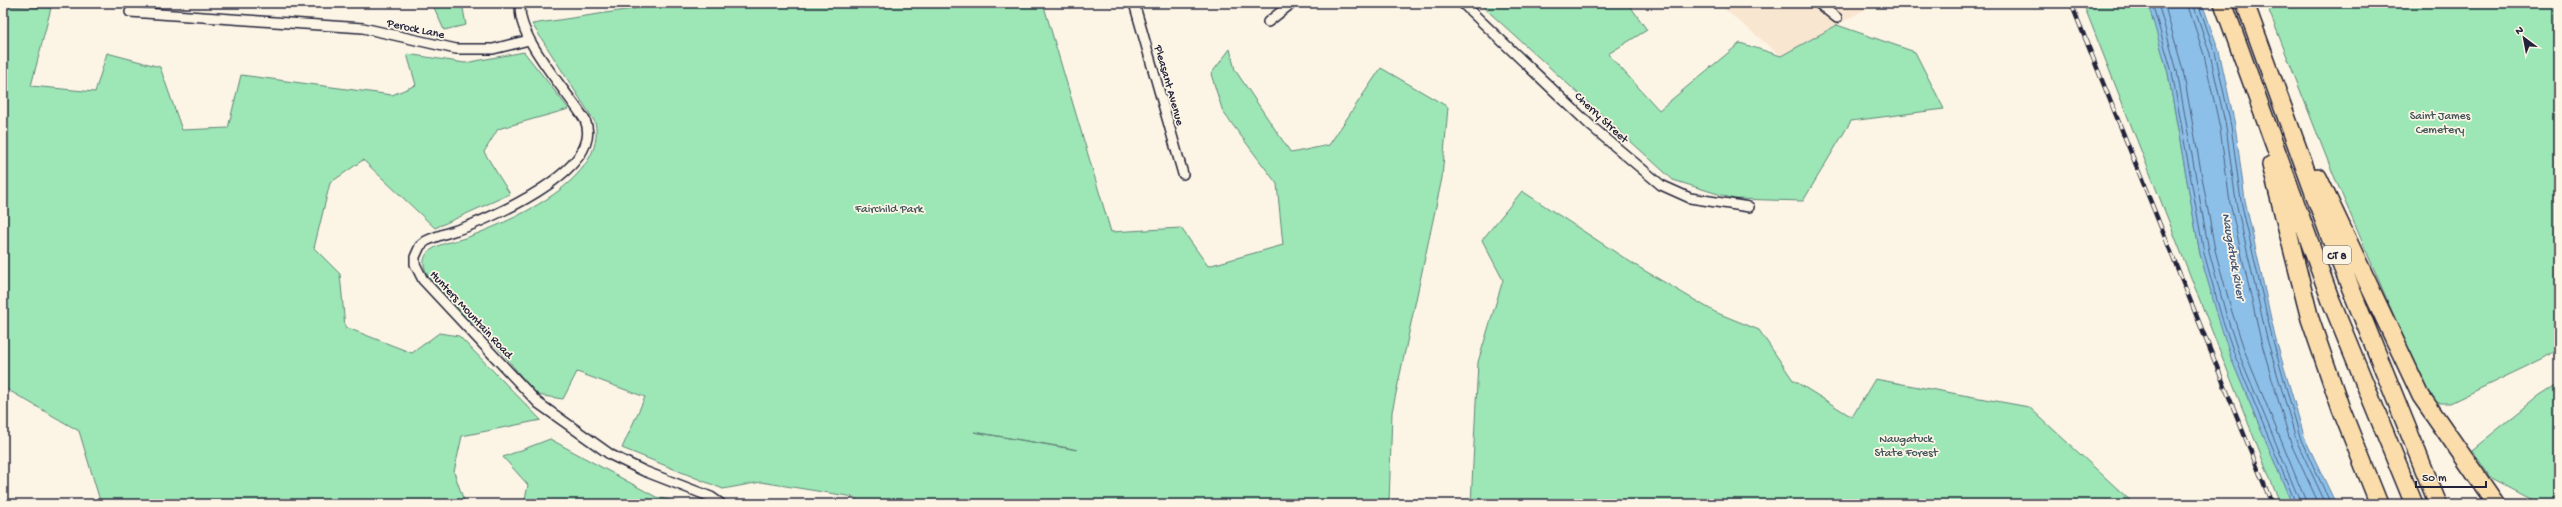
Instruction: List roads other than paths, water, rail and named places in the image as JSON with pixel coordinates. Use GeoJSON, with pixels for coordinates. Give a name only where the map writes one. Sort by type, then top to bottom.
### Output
{"type":"FeatureCollection","features":[{"type":"Feature","properties":{"kind":"highway","name":"CT 8"},"geometry":{"type":"LineString","coordinates":[[2223,3],[2331,301],[2414,504]]}},
{"type":"Feature","properties":{"kind":"highway","name":"CT 8"},"geometry":{"type":"LineString","coordinates":[[2244,3],[2330,237],[2438,504]]}},
{"type":"Feature","properties":{"kind":"highway"},"geometry":{"type":"LineString","coordinates":[[2265,60],[2421,396],[2496,504]]}},
{"type":"Feature","properties":{"kind":"highway"},"geometry":{"type":"LineString","coordinates":[[2250,77],[2310,319],[2341,409],[2379,504]]}},
{"type":"Feature","properties":{"kind":"street","name":"Hunters Mountain Road"},"geometry":{"type":"LineString","coordinates":[[521,3],[520,20],[529,40],[585,120],[588,137],[584,150],[559,176],[516,204],[473,224],[426,241],[420,246],[415,258],[418,272],[435,294],[491,352],[523,389],[560,421],[622,462],[711,497],[721,504]]}},
{"type":"Feature","properties":{"kind":"street","name":"Pleasant Avenue"},"geometry":{"type":"LineString","coordinates":[[1134,3],[1183,174]]}},
{"type":"Feature","properties":{"kind":"street"},"geometry":{"type":"LineString","coordinates":[[1268,22],[1292,3]]}},
{"type":"Feature","properties":{"kind":"street","name":"Cherry Street"},"geometry":{"type":"LineString","coordinates":[[1462,3],[1591,126],[1661,185],[1690,198],[1749,207]]}},
{"type":"Feature","properties":{"kind":"street"},"geometry":{"type":"LineString","coordinates":[[1818,3],[1837,18]]}},
{"type":"Feature","properties":{"kind":"street","name":"Perock Lane"},"geometry":{"type":"LineString","coordinates":[[130,12],[363,28],[456,49],[493,49],[529,40]]}},
{"type":"Feature","properties":{"kind":"water","name":"Naugatuck River"},"geometry":{"type":"Polygon","coordinates":[[[2148,3],[2202,3],[2219,51],[2235,125],[2245,200],[2275,337],[2305,439],[2336,504],[2292,504],[2231,358],[2200,254],[2168,73],[2148,3]]]}},
{"type":"Feature","properties":{"kind":"railway"},"geometry":{"type":"LineString","coordinates":[[2071,3],[2272,504]]}},
{"type":"Feature","properties":{"kind":"park label","name":"Saint James Cemetery"},"geometry":{"type":"Point","coordinates":[2440,122]}},
{"type":"Feature","properties":{"kind":"park label","name":"Fairchild Park"},"geometry":{"type":"Point","coordinates":[889,208]}},
{"type":"Feature","properties":{"kind":"park label","name":"Naugatuck State Forest"},"geometry":{"type":"Point","coordinates":[1906,445]}}]}
